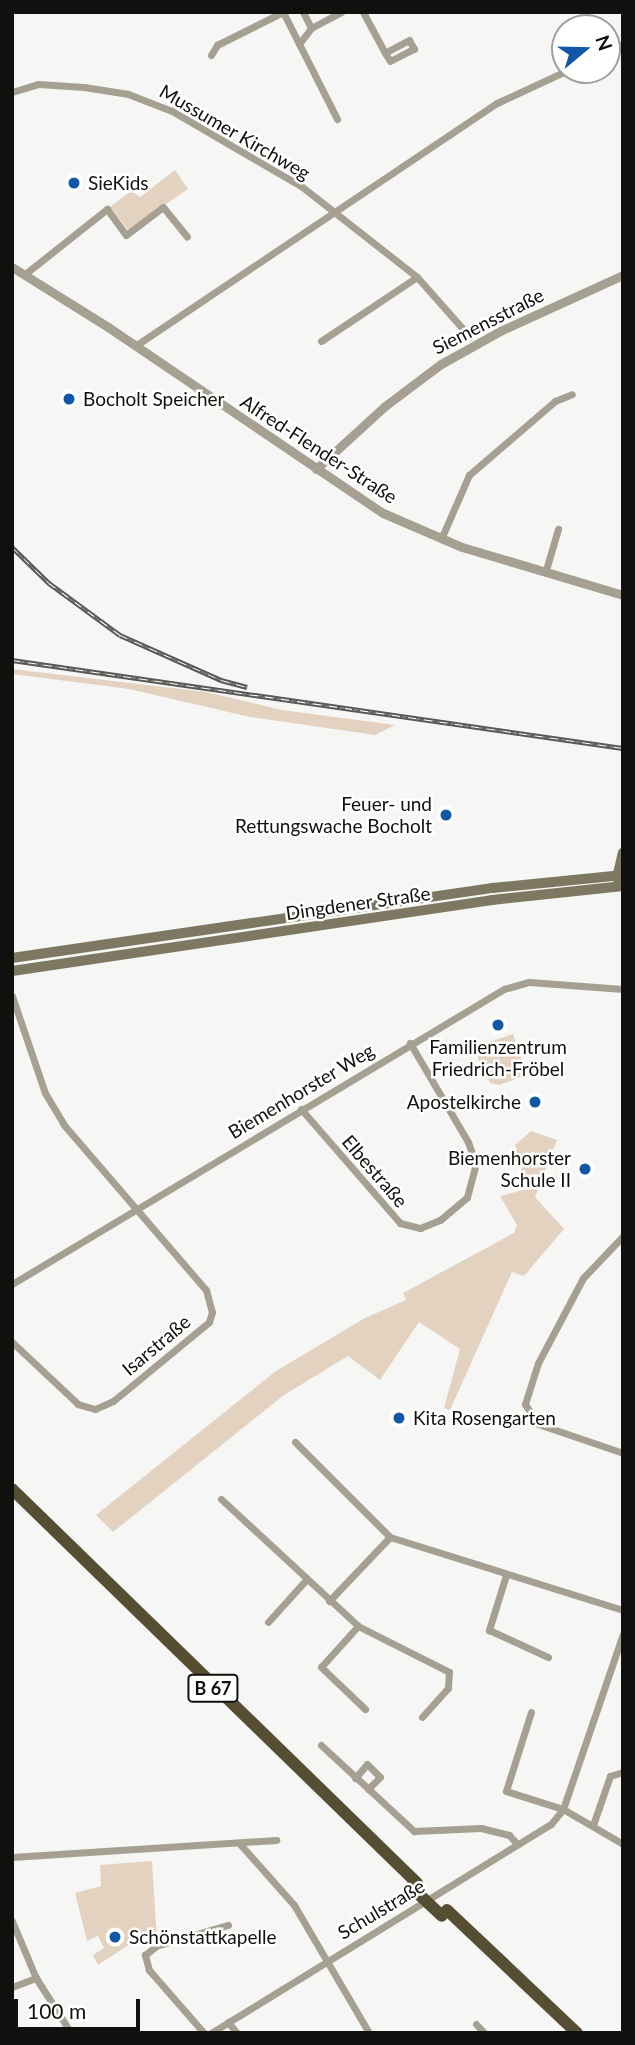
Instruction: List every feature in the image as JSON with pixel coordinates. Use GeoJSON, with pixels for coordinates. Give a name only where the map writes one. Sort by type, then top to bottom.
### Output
{"type":"FeatureCollection","features":[{"type":"Feature","properties":{"kind":"highway","name":"B 67"},"geometry":{"type":"LineString","coordinates":[[12,1489],[414,1885]]}},
{"type":"Feature","properties":{"kind":"highway","name":"B 67"},"geometry":{"type":"LineString","coordinates":[[12,1500],[414,1885],[577,2033]]}},
{"type":"Feature","properties":{"kind":"highway","name":"B 67"},"geometry":{"type":"LineString","coordinates":[[444,1913],[565,2033]]}},
{"type":"Feature","properties":{"kind":"main road"},"geometry":{"type":"LineString","coordinates":[[620,881],[623,853]]}},
{"type":"Feature","properties":{"kind":"main road","name":"Dingdener Straße"},"geometry":{"type":"LineString","coordinates":[[12,958],[493,888],[620,881]]}},
{"type":"Feature","properties":{"kind":"main road","name":"Dingdener Straße"},"geometry":{"type":"LineString","coordinates":[[12,971],[620,881]]}},
{"type":"Feature","properties":{"kind":"main road","name":"Dingdener Straße"},"geometry":{"type":"LineString","coordinates":[[105,957],[167,945],[174,934]]}},
{"type":"Feature","properties":{"kind":"street"},"geometry":{"type":"LineString","coordinates":[[211,55],[217,45],[283,12],[337,120]]}},
{"type":"Feature","properties":{"kind":"street"},"geometry":{"type":"LineString","coordinates":[[303,12],[312,28]]}},
{"type":"Feature","properties":{"kind":"street"},"geometry":{"type":"LineString","coordinates":[[299,44],[312,28],[341,12]]}},
{"type":"Feature","properties":{"kind":"street"},"geometry":{"type":"LineString","coordinates":[[363,12],[385,53]]}},
{"type":"Feature","properties":{"kind":"street"},"geometry":{"type":"LineString","coordinates":[[135,345],[497,103],[551,78]]}},
{"type":"Feature","properties":{"kind":"street","name":"Mussumer Kirchweg"},"geometry":{"type":"LineString","coordinates":[[12,92],[25,86],[57,83],[145,98],[257,159],[335,213],[416,277],[470,337]]}},
{"type":"Feature","properties":{"kind":"street"},"geometry":{"type":"LineString","coordinates":[[25,274],[107,209],[127,235],[163,207],[187,237]]}},
{"type":"Feature","properties":{"kind":"street","name":"Alfred-Flender-Straße"},"geometry":{"type":"LineString","coordinates":[[12,267],[135,345],[383,513],[441,539],[623,595]]}},
{"type":"Feature","properties":{"kind":"street","name":"Siemensstraße"},"geometry":{"type":"LineString","coordinates":[[316,469],[385,406],[441,363],[498,332],[623,275]]}},
{"type":"Feature","properties":{"kind":"street"},"geometry":{"type":"LineString","coordinates":[[321,341],[416,277]]}},
{"type":"Feature","properties":{"kind":"street"},"geometry":{"type":"LineString","coordinates":[[441,539],[469,475],[555,401],[572,394]]}},
{"type":"Feature","properties":{"kind":"street"},"geometry":{"type":"LineString","coordinates":[[546,570],[558,529]]}},
{"type":"Feature","properties":{"kind":"street","name":"Biemenhorster Weg"},"geometry":{"type":"LineString","coordinates":[[12,1284],[410,1043],[514,985],[558,983],[623,989]]}},
{"type":"Feature","properties":{"kind":"street"},"geometry":{"type":"LineString","coordinates":[[12,996],[45,1093],[64,1125],[135,1209]]}},
{"type":"Feature","properties":{"kind":"street","name":"Elbestraße"},"geometry":{"type":"LineString","coordinates":[[300,1109],[400,1223],[420,1228],[440,1220],[467,1197],[475,1164],[468,1142],[410,1043]]}},
{"type":"Feature","properties":{"kind":"street","name":"Isarstraße"},"geometry":{"type":"LineString","coordinates":[[12,1342],[78,1404],[95,1409],[113,1401],[209,1322],[212,1300],[206,1290],[135,1209]]}},
{"type":"Feature","properties":{"kind":"street"},"geometry":{"type":"LineString","coordinates":[[623,1236],[583,1278],[538,1363],[525,1404],[538,1424],[623,1453]]}},
{"type":"Feature","properties":{"kind":"street"},"geometry":{"type":"LineString","coordinates":[[295,1442],[390,1537],[623,1610]]}},
{"type":"Feature","properties":{"kind":"street"},"geometry":{"type":"LineString","coordinates":[[221,1499],[358,1626],[449,1672],[448,1688],[422,1717]]}},
{"type":"Feature","properties":{"kind":"street"},"geometry":{"type":"LineString","coordinates":[[329,1601],[390,1537]]}},
{"type":"Feature","properties":{"kind":"street"},"geometry":{"type":"LineString","coordinates":[[506,1575],[489,1630],[548,1657]]}},
{"type":"Feature","properties":{"kind":"street"},"geometry":{"type":"LineString","coordinates":[[268,1622],[306,1580]]}},
{"type":"Feature","properties":{"kind":"street"},"geometry":{"type":"LineString","coordinates":[[358,1626],[321,1667],[365,1709]]}},
{"type":"Feature","properties":{"kind":"street"},"geometry":{"type":"LineString","coordinates":[[564,1809],[623,1634]]}},
{"type":"Feature","properties":{"kind":"street"},"geometry":{"type":"LineString","coordinates":[[531,1712],[506,1791],[564,1809],[623,1844]]}},
{"type":"Feature","properties":{"kind":"street"},"geometry":{"type":"LineString","coordinates":[[321,1745],[414,1831],[481,1828],[509,1835],[518,1845]]}},
{"type":"Feature","properties":{"kind":"street"},"geometry":{"type":"LineString","coordinates":[[355,1777],[367,1764],[380,1776],[368,1789]]}},
{"type":"Feature","properties":{"kind":"street"},"geometry":{"type":"LineString","coordinates":[[593,1825],[610,1776],[623,1772]]}},
{"type":"Feature","properties":{"kind":"street","name":"Schulstraße"},"geometry":{"type":"LineString","coordinates":[[211,2033],[518,1845],[551,1824],[564,1809]]}},
{"type":"Feature","properties":{"kind":"street"},"geometry":{"type":"LineString","coordinates":[[12,1857],[276,1840]]}},
{"type":"Feature","properties":{"kind":"street"},"geometry":{"type":"LineString","coordinates":[[239,1843],[280,1886],[369,2033]]}},
{"type":"Feature","properties":{"kind":"street"},"geometry":{"type":"LineString","coordinates":[[12,1921],[36,1978],[71,2033]]}},
{"type":"Feature","properties":{"kind":"street"},"geometry":{"type":"LineString","coordinates":[[204,2033],[149,1970],[145,1955],[156,1946],[228,1925]]}},
{"type":"Feature","properties":{"kind":"street"},"geometry":{"type":"LineString","coordinates":[[12,1987],[36,1978]]}},
{"type":"Feature","properties":{"kind":"street"},"geometry":{"type":"LineString","coordinates":[[228,2022],[237,2033]]}},
{"type":"Feature","properties":{"kind":"street"},"geometry":{"type":"LineString","coordinates":[[476,2024],[484,2033]]}},
{"type":"Feature","properties":{"kind":"shaded area"},"geometry":{"type":"Polygon","coordinates":[[[175,170],[188,189],[128,230],[110,207],[131,191],[140,197],[175,170]]]}},
{"type":"Feature","properties":{"kind":"shaded area"},"geometry":{"type":"Polygon","coordinates":[[[12,669],[206,692],[282,710],[395,725],[375,735],[250,717],[129,689],[12,674],[12,669]]]}},
{"type":"Feature","properties":{"kind":"shaded area"},"geometry":{"type":"Polygon","coordinates":[[[513,1034],[523,1065],[529,1063],[532,1073],[499,1085],[490,1083],[473,1048],[513,1034]]]}},
{"type":"Feature","properties":{"kind":"shaded area"},"geometry":{"type":"Polygon","coordinates":[[[531,1131],[557,1140],[535,1197],[564,1229],[524,1276],[512,1272],[450,1410],[444,1408],[460,1349],[419,1322],[380,1380],[348,1356],[284,1395],[113,1532],[96,1515],[276,1371],[365,1318],[406,1300],[403,1293],[514,1233],[517,1225],[500,1196],[527,1189],[515,1145],[531,1131]]]}},
{"type":"Feature","properties":{"kind":"shaded area"},"geometry":{"type":"Polygon","coordinates":[[[152,1861],[157,1940],[144,1935],[98,1965],[93,1955],[104,1948],[98,1936],[87,1941],[75,1893],[101,1886],[100,1865],[152,1861]]]}},
{"type":"Feature","properties":{"kind":"railway"},"geometry":{"type":"LineString","coordinates":[[12,547],[49,583],[120,635],[221,680],[247,687]]}},
{"type":"Feature","properties":{"kind":"railway"},"geometry":{"type":"LineString","coordinates":[[12,660],[623,748]]}},
{"type":"Feature","properties":{"kind":"place","name":"SieKids"},"geometry":{"type":"Point","coordinates":[74,183]}},
{"type":"Feature","properties":{"kind":"place","name":"Bocholt Speicher"},"geometry":{"type":"Point","coordinates":[69,399]}},
{"type":"Feature","properties":{"kind":"place","name":"Feuer- und Rettungswache Bocholt"},"geometry":{"type":"Point","coordinates":[446,815]}},
{"type":"Feature","properties":{"kind":"place","name":"Familienzentrum Friedrich-Fröbel"},"geometry":{"type":"Point","coordinates":[498,1025]}},
{"type":"Feature","properties":{"kind":"place","name":"Apostelkirche"},"geometry":{"type":"Point","coordinates":[535,1102]}},
{"type":"Feature","properties":{"kind":"place","name":"Biemenhorster Schule II"},"geometry":{"type":"Point","coordinates":[585,1169]}},
{"type":"Feature","properties":{"kind":"place","name":"Kita Rosengarten"},"geometry":{"type":"Point","coordinates":[399,1418]}},
{"type":"Feature","properties":{"kind":"place","name":"Schönstattkapelle"},"geometry":{"type":"Point","coordinates":[115,1937]}}]}
